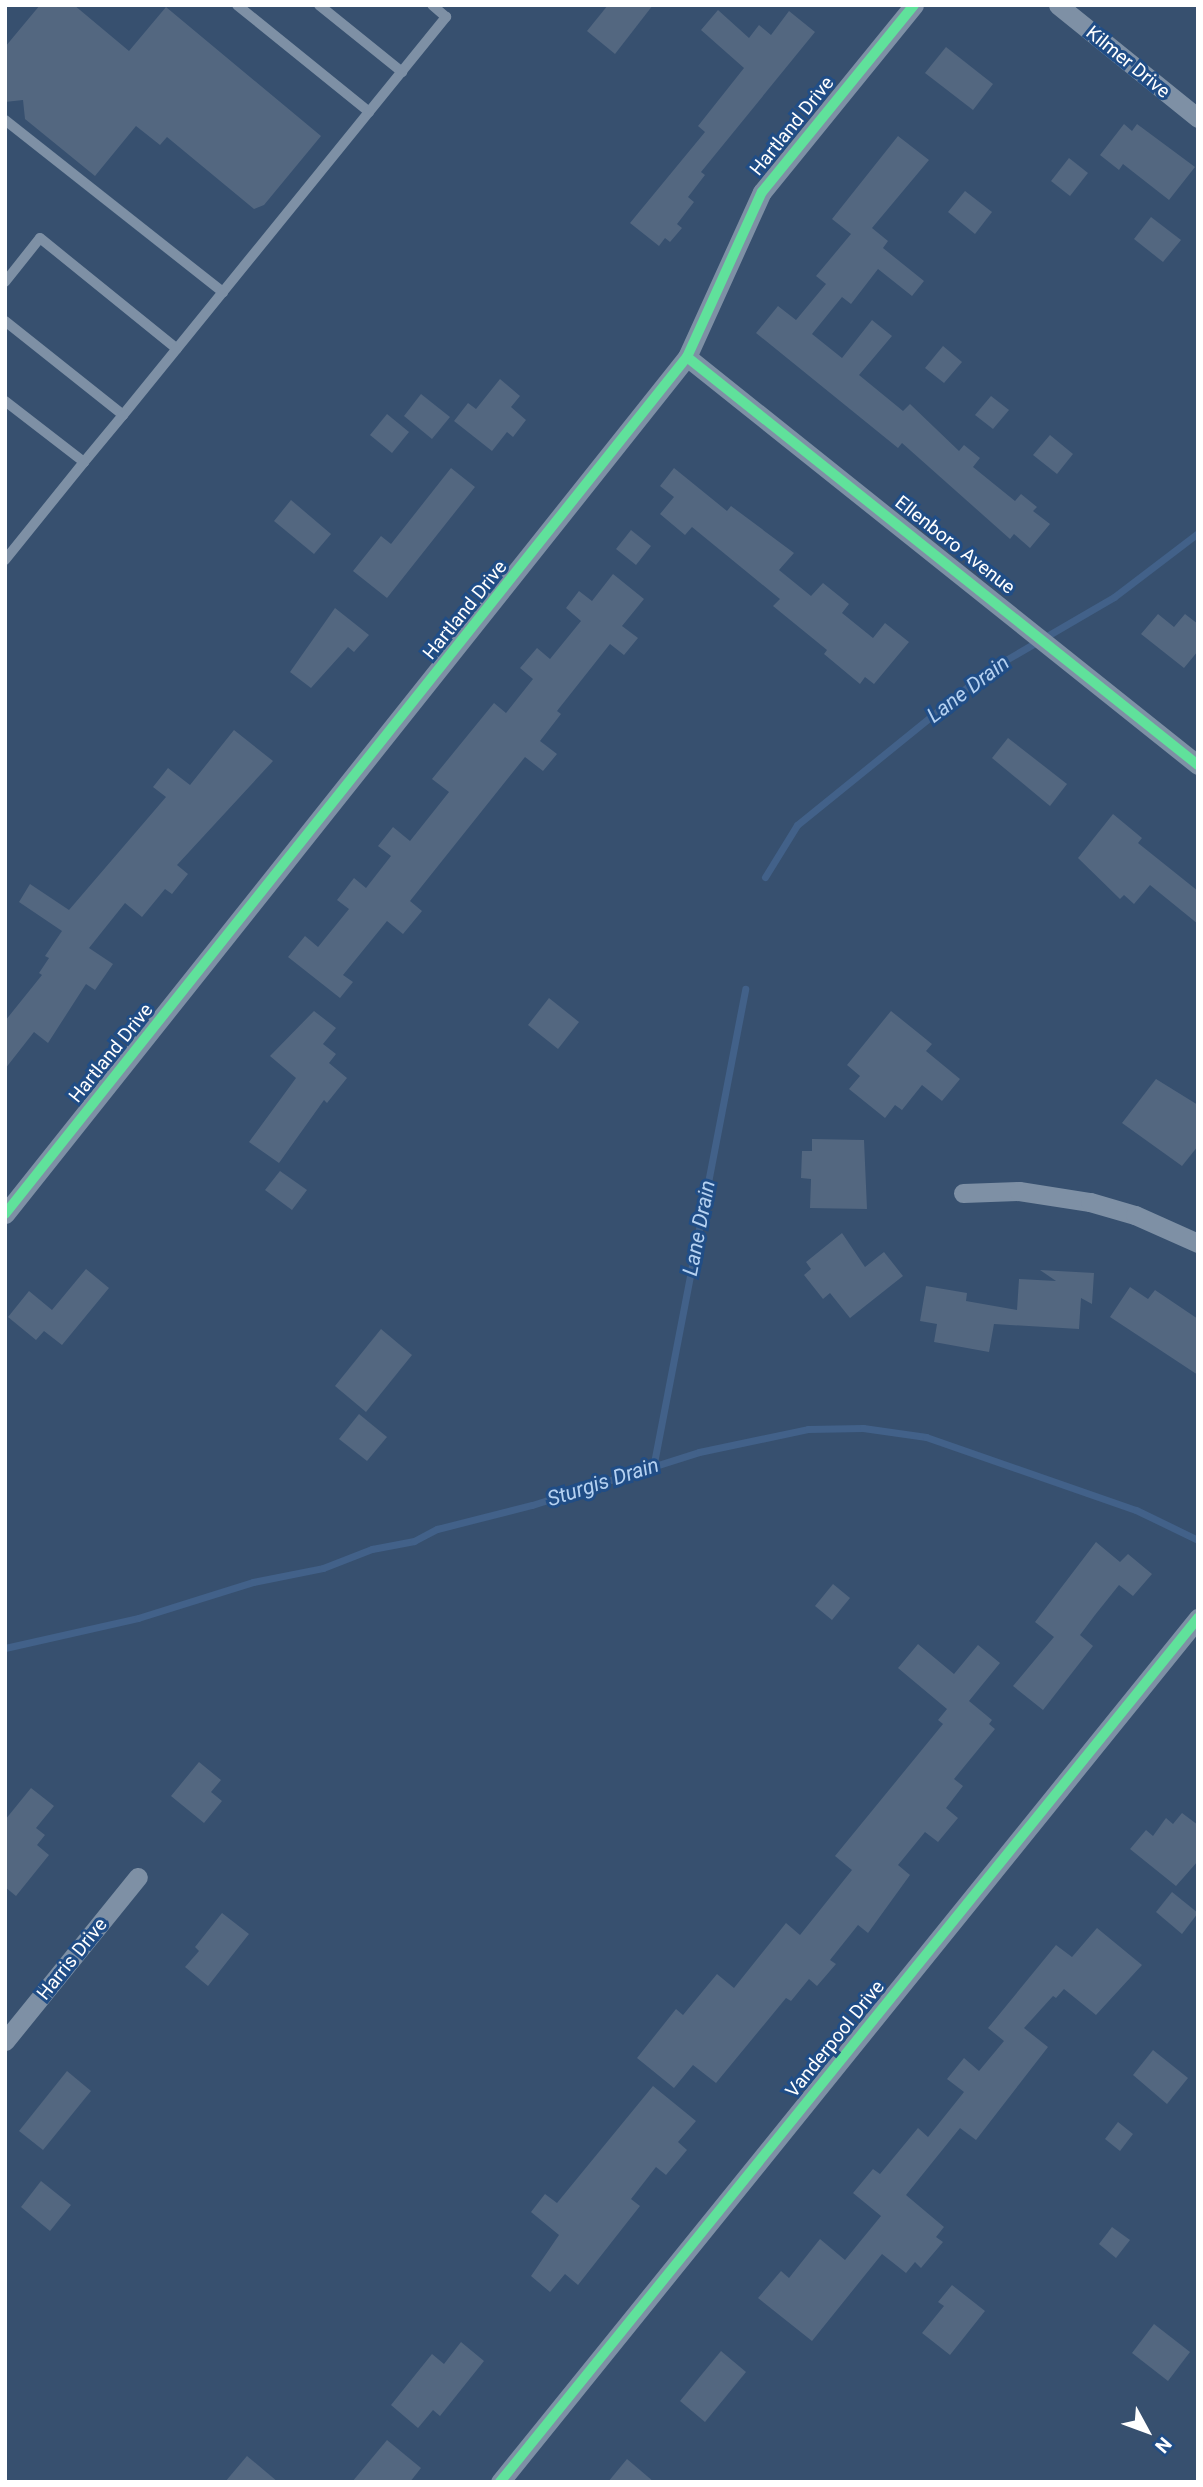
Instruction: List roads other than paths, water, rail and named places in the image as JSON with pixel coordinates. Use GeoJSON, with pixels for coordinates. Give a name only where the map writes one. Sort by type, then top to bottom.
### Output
{"type":"FeatureCollection","features":[{"type":"Feature","properties":{"kind":"street","name":"Hartland Drive"},"geometry":{"type":"LineString","coordinates":[[5,1214],[687,356],[762,192],[914,5]]}},
{"type":"Feature","properties":{"kind":"street","name":"Kilmer Drive"},"geometry":{"type":"LineString","coordinates":[[1058,5],[1198,118]]}},
{"type":"Feature","properties":{"kind":"street","name":"Ellenboro Avenue"},"geometry":{"type":"LineString","coordinates":[[687,356],[1049,643],[1198,765]]}},
{"type":"Feature","properties":{"kind":"street"},"geometry":{"type":"LineString","coordinates":[[963,1193],[1019,1191],[1090,1202],[1135,1215],[1198,1243]]}},
{"type":"Feature","properties":{"kind":"street","name":"Vanderpool Drive"},"geometry":{"type":"LineString","coordinates":[[500,2482],[1198,1618]]}},
{"type":"Feature","properties":{"kind":"street","name":"Harris Drive"},"geometry":{"type":"LineString","coordinates":[[5,2041],[138,1877]]}},
{"type":"Feature","properties":{"kind":"lane"},"geometry":{"type":"LineString","coordinates":[[237,5],[369,112]]}},
{"type":"Feature","properties":{"kind":"lane"},"geometry":{"type":"LineString","coordinates":[[319,5],[402,72]]}},
{"type":"Feature","properties":{"kind":"lane"},"geometry":{"type":"LineString","coordinates":[[5,560],[446,17],[432,5]]}},
{"type":"Feature","properties":{"kind":"lane"},"geometry":{"type":"LineString","coordinates":[[5,120],[223,292]]}},
{"type":"Feature","properties":{"kind":"lane"},"geometry":{"type":"LineString","coordinates":[[5,282],[40,238],[177,349]]}},
{"type":"Feature","properties":{"kind":"lane"},"geometry":{"type":"LineString","coordinates":[[5,321],[123,415]]}},
{"type":"Feature","properties":{"kind":"lane"},"geometry":{"type":"LineString","coordinates":[[5,401],[84,462]]}},
{"type":"Feature","properties":{"kind":"waterway","name":"Lane Drain"},"geometry":{"type":"LineString","coordinates":[[765,877],[797,825],[987,671],[1114,597],[1198,533]]}},
{"type":"Feature","properties":{"kind":"waterway","name":"Lane Drain"},"geometry":{"type":"LineString","coordinates":[[653,1468],[745,989]]}},
{"type":"Feature","properties":{"kind":"waterway","name":"Sturgis Drain"},"geometry":{"type":"LineString","coordinates":[[5,1648],[138,1618],[253,1582],[323,1568],[372,1549],[414,1541],[437,1529],[532,1505],[699,1452],[808,1429],[863,1428],[926,1437],[1136,1510],[1198,1540]]}}]}
